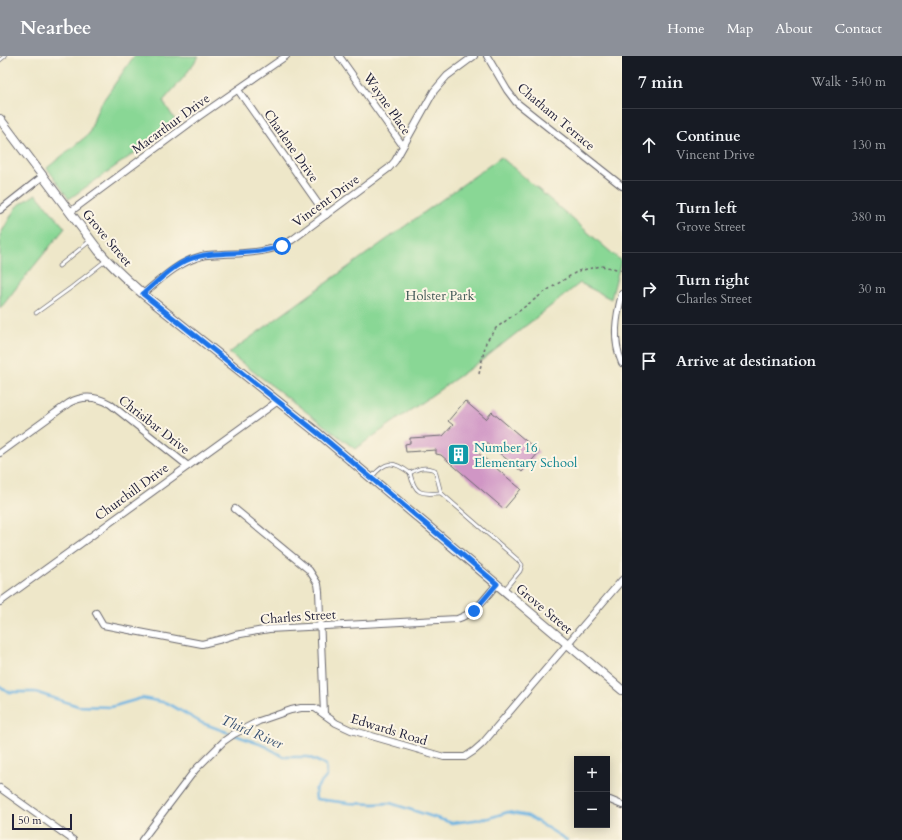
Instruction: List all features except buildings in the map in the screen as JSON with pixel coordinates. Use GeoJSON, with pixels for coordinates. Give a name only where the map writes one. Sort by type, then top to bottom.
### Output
{"type":"FeatureCollection","features":[{"type":"Feature","properties":{"kind":"street","name":"Macarthur Drive"},"geometry":{"type":"LineString","coordinates":[[70,212],[286,56]]}},
{"type":"Feature","properties":{"kind":"street","name":"Wayne Place"},"geometry":{"type":"LineString","coordinates":[[339,56],[403,146]]}},
{"type":"Feature","properties":{"kind":"street","name":"Vincent Drive"},"geometry":{"type":"LineString","coordinates":[[143,294],[180,265],[190,260],[204,256],[274,249],[292,240],[389,168],[440,82],[474,56]]}},
{"type":"Feature","properties":{"kind":"street","name":"Chatham Terrace"},"geometry":{"type":"LineString","coordinates":[[487,56],[507,90],[516,102],[622,186]]}},
{"type":"Feature","properties":{"kind":"street","name":"Charlene Drive"},"geometry":{"type":"LineString","coordinates":[[238,90],[326,215]]}},
{"type":"Feature","properties":{"kind":"street","name":"Grove Street"},"geometry":{"type":"LineString","coordinates":[[0,119],[107,260],[143,294],[278,401],[622,690]]}},
{"type":"Feature","properties":{"kind":"street"},"geometry":{"type":"LineString","coordinates":[[0,210],[43,176]]}},
{"type":"Feature","properties":{"kind":"street"},"geometry":{"type":"LineString","coordinates":[[622,294],[615,331],[619,356],[622,363]]}},
{"type":"Feature","properties":{"kind":"street","name":"Chrisibar Drive"},"geometry":{"type":"LineString","coordinates":[[0,453],[75,399],[90,397],[97,398],[110,404],[188,466]]}},
{"type":"Feature","properties":{"kind":"street","name":"Churchill Drive"},"geometry":{"type":"LineString","coordinates":[[0,602],[278,401]]}},
{"type":"Feature","properties":{"kind":"street"},"geometry":{"type":"LineString","coordinates":[[235,510],[285,549],[313,574],[319,591],[324,714]]}},
{"type":"Feature","properties":{"kind":"street","name":"Edwards Road"},"geometry":{"type":"LineString","coordinates":[[142,840],[177,792],[214,750],[234,734],[259,721],[301,708],[315,708],[343,728],[369,736],[444,757],[465,757],[482,744],[622,580]]}},
{"type":"Feature","properties":{"kind":"street","name":"Charles Street"},"geometry":{"type":"LineString","coordinates":[[96,613],[103,625],[202,644],[235,635],[269,629],[457,619],[474,611],[497,584]]}},
{"type":"Feature","properties":{"kind":"street"},"geometry":{"type":"LineString","coordinates":[[0,788],[73,840]]}},
{"type":"Feature","properties":{"kind":"street"},"geometry":{"type":"LineString","coordinates":[[610,800],[622,805]]}},
{"type":"Feature","properties":{"kind":"lane"},"geometry":{"type":"LineString","coordinates":[[0,60],[5,56]]}},
{"type":"Feature","properties":{"kind":"lane"},"geometry":{"type":"LineString","coordinates":[[59,266],[91,240]]}},
{"type":"Feature","properties":{"kind":"lane"},"geometry":{"type":"LineString","coordinates":[[36,313],[107,260]]}},
{"type":"Feature","properties":{"kind":"lane"},"geometry":{"type":"LineString","coordinates":[[371,478],[380,467],[390,464],[400,466],[410,473],[413,486],[417,490],[426,494],[441,493]]}},
{"type":"Feature","properties":{"kind":"lane"},"geometry":{"type":"LineString","coordinates":[[410,473],[418,468],[427,467],[435,470],[441,493],[519,561],[522,565],[520,571],[504,590]]}},
{"type":"Feature","properties":{"kind":"path"},"geometry":{"type":"LineString","coordinates":[[479,374],[486,342],[496,328],[546,291],[578,271],[601,266],[622,270]]}},
{"type":"Feature","properties":{"kind":"green space"},"geometry":{"type":"Polygon","coordinates":[[[134,56],[199,56],[184,77],[163,101],[177,123],[69,199],[47,168],[89,134],[98,108],[134,56]]]}},
{"type":"Feature","properties":{"kind":"green space","name":"Holster Park"},"geometry":{"type":"Polygon","coordinates":[[[501,157],[621,261],[611,299],[580,283],[485,358],[355,449],[229,353],[501,157]]]}},
{"type":"Feature","properties":{"kind":"green space"},"geometry":{"type":"Polygon","coordinates":[[[36,194],[65,228],[0,309],[0,235],[16,207],[36,194]]]}},
{"type":"Feature","properties":{"kind":"waterway","name":"Third River"},"geometry":{"type":"LineString","coordinates":[[0,686],[7,692],[35,692],[78,706],[111,707],[142,698],[167,703],[202,723],[265,746],[284,757],[308,757],[326,765],[327,776],[315,790],[316,799],[349,803],[390,803],[452,823],[489,818],[508,812],[528,816],[567,840]]}},
{"type":"Feature","properties":{"kind":"place","name":"Number 16 Elementary School"},"geometry":{"type":"Point","coordinates":[459,455]}},
{"type":"Feature","properties":{"kind":"route"},"geometry":{"type":"LineString","coordinates":[[282,246],[274,249],[204,256],[190,260],[180,265],[143,294],[319,434],[497,584],[474,611]]}}]}
